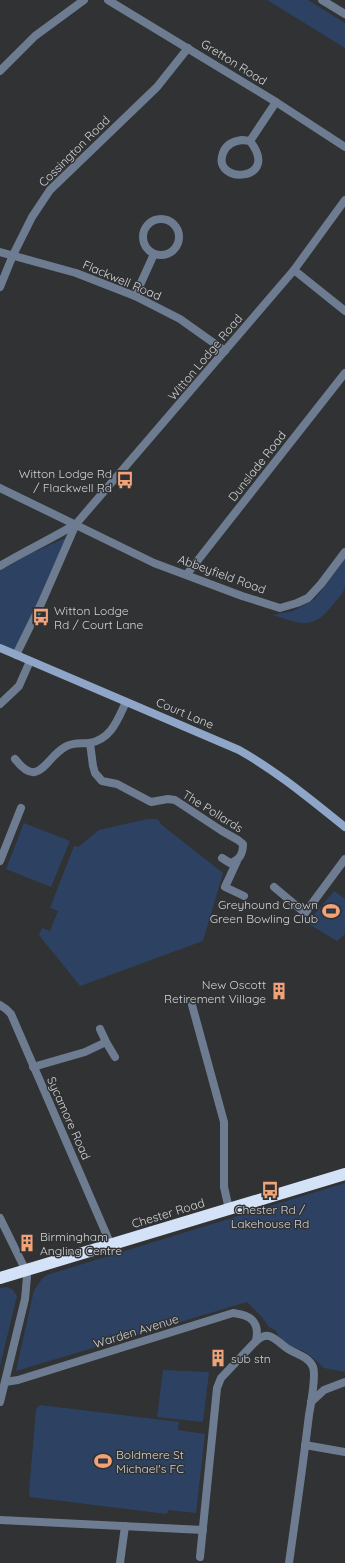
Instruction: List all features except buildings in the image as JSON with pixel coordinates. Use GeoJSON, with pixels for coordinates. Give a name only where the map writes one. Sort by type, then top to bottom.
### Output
{"type":"FeatureCollection","features":[{"type":"Feature","properties":{"kind":"highway","name":"Chester Road"},"geometry":{"type":"LineString","coordinates":[[0,1278],[345,1174]]}},
{"type":"Feature","properties":{"kind":"street"},"geometry":{"type":"LineString","coordinates":[[0,71],[35,36],[84,0]]}},
{"type":"Feature","properties":{"kind":"street","name":"Gretton Road"},"geometry":{"type":"LineString","coordinates":[[108,0],[276,102],[345,147]]}},
{"type":"Feature","properties":{"kind":"street"},"geometry":{"type":"LineString","coordinates":[[322,0],[345,14]]}},
{"type":"Feature","properties":{"kind":"street","name":"Cossington Road"},"geometry":{"type":"LineString","coordinates":[[0,287],[13,255],[32,217],[50,190],[157,87],[188,48]]}},
{"type":"Feature","properties":{"kind":"street"},"geometry":{"type":"LineString","coordinates":[[250,141],[276,102]]}},
{"type":"Feature","properties":{"kind":"street"},"geometry":{"type":"LineString","coordinates":[[234,141],[250,141],[257,153],[258,160],[256,167],[244,176],[238,176],[231,173],[225,168],[222,161],[222,154],[226,147],[234,141]]}},
{"type":"Feature","properties":{"kind":"street","name":"Witton Lodge Road"},"geometry":{"type":"LineString","coordinates":[[16,655],[41,604],[76,524],[294,270],[345,200]]}},
{"type":"Feature","properties":{"kind":"street"},"geometry":{"type":"LineString","coordinates":[[155,220],[165,220],[171,222],[175,227],[178,236],[178,242],[175,248],[162,255],[154,254],[145,246],[143,240],[144,232],[150,223],[155,220]]}},
{"type":"Feature","properties":{"kind":"street","name":"Flackwell Road"},"geometry":{"type":"LineString","coordinates":[[0,252],[76,273],[135,296],[180,319],[225,351]]}},
{"type":"Feature","properties":{"kind":"street"},"geometry":{"type":"LineString","coordinates":[[135,296],[154,254]]}},
{"type":"Feature","properties":{"kind":"street"},"geometry":{"type":"LineString","coordinates":[[294,270],[345,311]]}},
{"type":"Feature","properties":{"kind":"street","name":"Dunslade Road"},"geometry":{"type":"LineString","coordinates":[[187,574],[345,373]]}},
{"type":"Feature","properties":{"kind":"street","name":"Abbeyfield Road"},"geometry":{"type":"LineString","coordinates":[[0,488],[154,563],[187,574],[242,596],[280,608],[308,598],[322,584],[345,552]]}},
{"type":"Feature","properties":{"kind":"street","name":"Witton Lodge Road"},"geometry":{"type":"LineString","coordinates":[[0,566],[27,550],[50,540],[76,524]]}},
{"type":"Feature","properties":{"kind":"street","name":"Court Lane"},"geometry":{"type":"LineString","coordinates":[[0,648],[215,739],[260,762],[345,827]]}},
{"type":"Feature","properties":{"kind":"street"},"geometry":{"type":"LineString","coordinates":[[0,704],[19,686],[30,661]]}},
{"type":"Feature","properties":{"kind":"street"},"geometry":{"type":"LineString","coordinates":[[15,759],[22,767],[33,773],[39,771],[63,748],[70,744],[90,743],[100,740],[108,735],[113,729],[126,702]]}},
{"type":"Feature","properties":{"kind":"street","name":"The Pollards"},"geometry":{"type":"LineString","coordinates":[[90,743],[95,774],[102,781],[117,784],[151,802],[168,799],[175,800],[243,844],[241,856],[237,861],[225,887],[244,896]]}},
{"type":"Feature","properties":{"kind":"street"},"geometry":{"type":"LineString","coordinates":[[0,861],[21,808]]}},
{"type":"Feature","properties":{"kind":"street"},"geometry":{"type":"LineString","coordinates":[[222,858],[230,863],[237,861]]}},
{"type":"Feature","properties":{"kind":"street"},"geometry":{"type":"LineString","coordinates":[[274,887],[305,913],[345,859]]}},
{"type":"Feature","properties":{"kind":"street","name":"Sycamore Road"},"geometry":{"type":"LineString","coordinates":[[0,1004],[11,1014],[111,1245]]}},
{"type":"Feature","properties":{"kind":"street"},"geometry":{"type":"LineString","coordinates":[[192,1005],[224,1122],[224,1187],[229,1209]]}},
{"type":"Feature","properties":{"kind":"street"},"geometry":{"type":"LineString","coordinates":[[100,1029],[114,1057]]}},
{"type":"Feature","properties":{"kind":"street"},"geometry":{"type":"LineString","coordinates":[[33,1067],[85,1052],[106,1042]]}},
{"type":"Feature","properties":{"kind":"street"},"geometry":{"type":"LineString","coordinates":[[0,1218],[26,1271],[27,1277],[25,1299],[0,1402]]}},
{"type":"Feature","properties":{"kind":"street","name":"Warden Avenue"},"geometry":{"type":"LineString","coordinates":[[5,1382],[18,1380],[233,1313],[241,1314],[256,1324],[258,1332],[256,1341]]}},
{"type":"Feature","properties":{"kind":"street"},"geometry":{"type":"LineString","coordinates":[[200,1557],[217,1388],[221,1378],[256,1341],[262,1336],[270,1336],[287,1349],[304,1357],[314,1370],[289,1563]]}},
{"type":"Feature","properties":{"kind":"street"},"geometry":{"type":"LineString","coordinates":[[311,1402],[324,1390],[345,1382]]}},
{"type":"Feature","properties":{"kind":"street"},"geometry":{"type":"LineString","coordinates":[[305,1445],[345,1452]]}},
{"type":"Feature","properties":{"kind":"street"},"geometry":{"type":"LineString","coordinates":[[0,1520],[203,1530]]}},
{"type":"Feature","properties":{"kind":"street"},"geometry":{"type":"LineString","coordinates":[[120,1563],[125,1526]]}},
{"type":"Feature","properties":{"kind":"shaded area"},"geometry":{"type":"Polygon","coordinates":[[[267,0],[308,0],[345,23],[345,48],[267,0]]]}},
{"type":"Feature","properties":{"kind":"shaded area"},"geometry":{"type":"Polygon","coordinates":[[[66,538],[15,653],[0,646],[0,571],[29,554],[66,538]]]}},
{"type":"Feature","properties":{"kind":"shaded area"},"geometry":{"type":"Polygon","coordinates":[[[345,559],[345,587],[341,595],[321,617],[307,623],[300,623],[273,615],[293,611],[315,599],[345,559]]]}},
{"type":"Feature","properties":{"kind":"shaded area"},"geometry":{"type":"Polygon","coordinates":[[[147,819],[157,819],[163,826],[223,873],[203,941],[80,986],[39,935],[42,928],[50,931],[58,911],[50,908],[74,846],[78,847],[99,830],[147,819]]]}},
{"type":"Feature","properties":{"kind":"shaded area"},"geometry":{"type":"Polygon","coordinates":[[[24,823],[70,841],[51,887],[6,869],[24,823]]]}},
{"type":"Feature","properties":{"kind":"shaded area","name":"Greyhound Crown Green Bowling Club"},"geometry":{"type":"Polygon","coordinates":[[[334,891],[345,899],[345,934],[337,941],[307,923],[334,891]]]}},
{"type":"Feature","properties":{"kind":"shaded area"},"geometry":{"type":"Polygon","coordinates":[[[345,1183],[345,1372],[324,1368],[304,1351],[289,1346],[281,1339],[275,1330],[269,1327],[262,1317],[247,1302],[16,1371],[34,1290],[47,1275],[345,1183]]]}},
{"type":"Feature","properties":{"kind":"shaded area"},"geometry":{"type":"Polygon","coordinates":[[[7,1287],[12,1289],[17,1296],[0,1366],[0,1288],[7,1287]]]}},
{"type":"Feature","properties":{"kind":"shaded area"},"geometry":{"type":"Polygon","coordinates":[[[163,1370],[209,1372],[203,1422],[157,1417],[163,1370]]]}},
{"type":"Feature","properties":{"kind":"shaded area","name":"Boldmere St Michael's FC"},"geometry":{"type":"Polygon","coordinates":[[[40,1405],[179,1422],[178,1430],[205,1434],[196,1513],[168,1510],[167,1514],[30,1497],[29,1492],[36,1409],[40,1405]]]}},
{"type":"Feature","properties":{"kind":"place","name":"Witton Lodge Rd / Flackwell Rd"},"geometry":{"type":"Point","coordinates":[125,480]}},
{"type":"Feature","properties":{"kind":"place","name":"Witton Lodge Rd / Court Lane"},"geometry":{"type":"Point","coordinates":[41,617]}},
{"type":"Feature","properties":{"kind":"place","name":"Greyhound Crown Green Bowling Club"},"geometry":{"type":"Point","coordinates":[331,911]}},
{"type":"Feature","properties":{"kind":"place","name":"New Oscott Retirement Village"},"geometry":{"type":"Point","coordinates":[279,991]}},
{"type":"Feature","properties":{"kind":"place","name":"Chester Rd / Lakehouse Rd"},"geometry":{"type":"Point","coordinates":[270,1190]}},
{"type":"Feature","properties":{"kind":"place","name":"Birmingham Angling Centre"},"geometry":{"type":"Point","coordinates":[27,1243]}},
{"type":"Feature","properties":{"kind":"place","name":"sub stn"},"geometry":{"type":"Point","coordinates":[218,1358]}},
{"type":"Feature","properties":{"kind":"place","name":"Boldmere St Michael's FC"},"geometry":{"type":"Point","coordinates":[103,1461]}}]}
